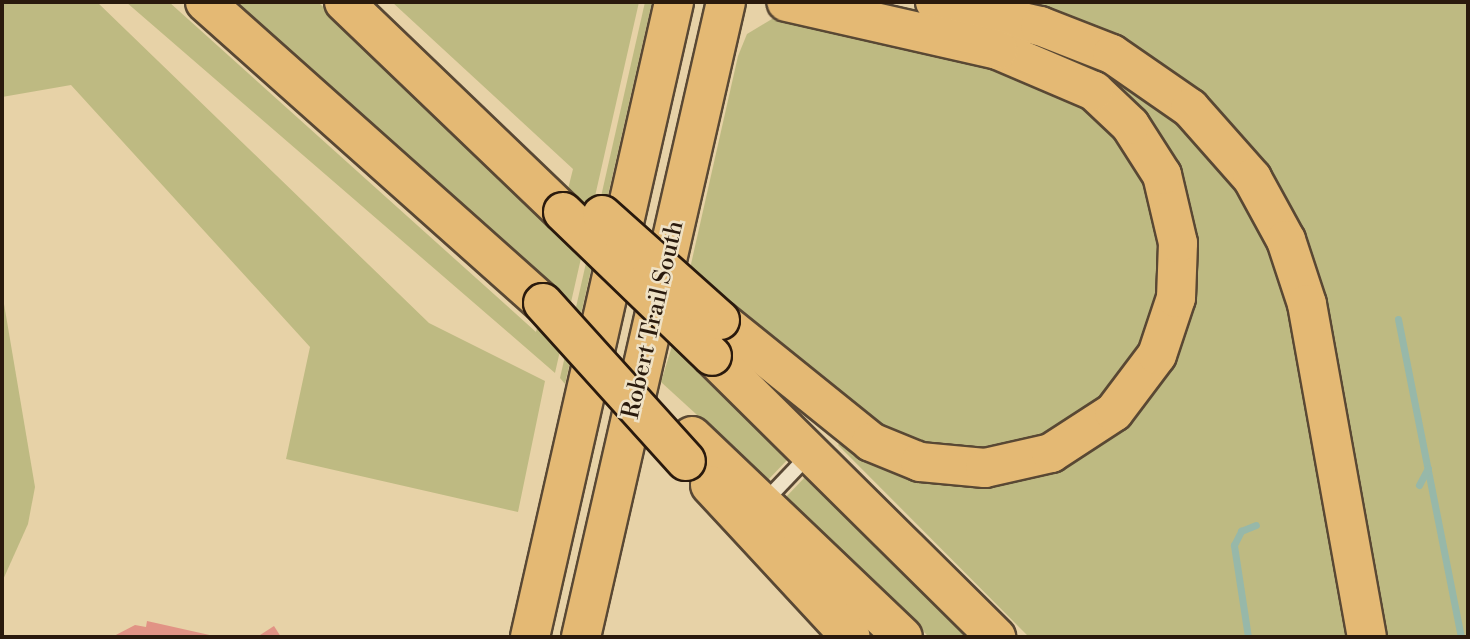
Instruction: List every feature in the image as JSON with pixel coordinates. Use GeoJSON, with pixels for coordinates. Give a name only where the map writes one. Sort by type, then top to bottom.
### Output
{"type":"FeatureCollection","features":[{"type":"Feature","properties":{"kind":"main road"},"geometry":{"type":"LineString","coordinates":[[205,2],[543,303],[689,448],[851,637]]}},
{"type":"Feature","properties":{"kind":"main road"},"geometry":{"type":"LineString","coordinates":[[344,2],[566,199]]}},
{"type":"Feature","properties":{"kind":"main road"},"geometry":{"type":"LineString","coordinates":[[360,2],[716,338],[811,453],[996,637]]}},
{"type":"Feature","properties":{"kind":"main road","name":"Robert Trail South"},"geometry":{"type":"LineString","coordinates":[[530,637],[674,2]]}},
{"type":"Feature","properties":{"kind":"main road","name":"Robert Trail South"},"geometry":{"type":"LineString","coordinates":[[581,637],[726,2]]}},
{"type":"Feature","properties":{"kind":"main road"},"geometry":{"type":"LineString","coordinates":[[716,338],[871,442],[920,462],[985,468],[1051,453],[1114,412],[1157,355],[1176,298],[1178,243],[1162,174],[1130,125],[1094,91],[1012,54],[786,2]]}},
{"type":"Feature","properties":{"kind":"main road"},"geometry":{"type":"LineString","coordinates":[[935,2],[1040,26],[1112,54],[1190,108],[1252,178],[1286,240],[1307,304],[1367,637]]}},
{"type":"Feature","properties":{"kind":"main road"},"geometry":{"type":"LineString","coordinates":[[689,448],[764,502],[903,637]]}},
{"type":"Feature","properties":{"kind":"lane"},"geometry":{"type":"LineString","coordinates":[[764,502],[811,453]]}},
{"type":"Feature","properties":{"kind":"shaded area"},"geometry":{"type":"Polygon","coordinates":[[[2,2],[97,2],[429,323],[545,381],[518,512],[286,459],[310,347],[71,85],[2,97],[2,2]]]}},
{"type":"Feature","properties":{"kind":"shaded area"},"geometry":{"type":"Polygon","coordinates":[[[126,2],[169,2],[536,332],[548,281],[229,2],[318,2],[557,233],[573,169],[392,2],[639,2],[555,373],[126,2]]]}},
{"type":"Feature","properties":{"kind":"shaded area"},"geometry":{"type":"Polygon","coordinates":[[[645,2],[652,2],[565,384],[560,378],[645,2]]]}},
{"type":"Feature","properties":{"kind":"shaded area"},"geometry":{"type":"Polygon","coordinates":[[[1025,2],[1468,2],[1468,637],[1380,637],[1310,266],[1110,35],[1025,2]]]}},
{"type":"Feature","properties":{"kind":"shaded area"},"geometry":{"type":"Polygon","coordinates":[[[772,19],[995,64],[1056,85],[1119,134],[1154,198],[1163,287],[1144,349],[1104,402],[1045,440],[957,454],[888,434],[689,273],[738,56],[747,34],[772,19]]]}},
{"type":"Feature","properties":{"kind":"shaded area"},"geometry":{"type":"Polygon","coordinates":[[[1019,43],[1054,43],[1167,105],[1230,170],[1289,285],[1354,637],[1029,637],[838,445],[843,439],[945,480],[1146,395],[1177,180],[1019,43]]]}},
{"type":"Feature","properties":{"kind":"shaded area"},"geometry":{"type":"Polygon","coordinates":[[[2,292],[35,487],[28,524],[2,582],[2,292]]]}},
{"type":"Feature","properties":{"kind":"shaded area"},"geometry":{"type":"Polygon","coordinates":[[[672,346],[789,458],[768,480],[661,382],[672,346]]]}},
{"type":"Feature","properties":{"kind":"shaded area"},"geometry":{"type":"Polygon","coordinates":[[[807,475],[970,637],[929,637],[786,497],[807,475]]]}},
{"type":"Feature","properties":{"kind":"building"},"geometry":{"type":"Polygon","coordinates":[[[147,621],[214,637],[112,637],[135,625],[146,627],[147,621]]]}},
{"type":"Feature","properties":{"kind":"building"},"geometry":{"type":"Polygon","coordinates":[[[274,626],[281,637],[257,637],[274,626]]]}},
{"type":"Feature","properties":{"kind":"waterway"},"geometry":{"type":"LineString","coordinates":[[1398,319],[1461,637]]}},
{"type":"Feature","properties":{"kind":"waterway"},"geometry":{"type":"LineString","coordinates":[[1419,485],[1428,468]]}},
{"type":"Feature","properties":{"kind":"waterway"},"geometry":{"type":"LineString","coordinates":[[1248,637],[1234,545],[1241,531],[1256,525]]}}]}
